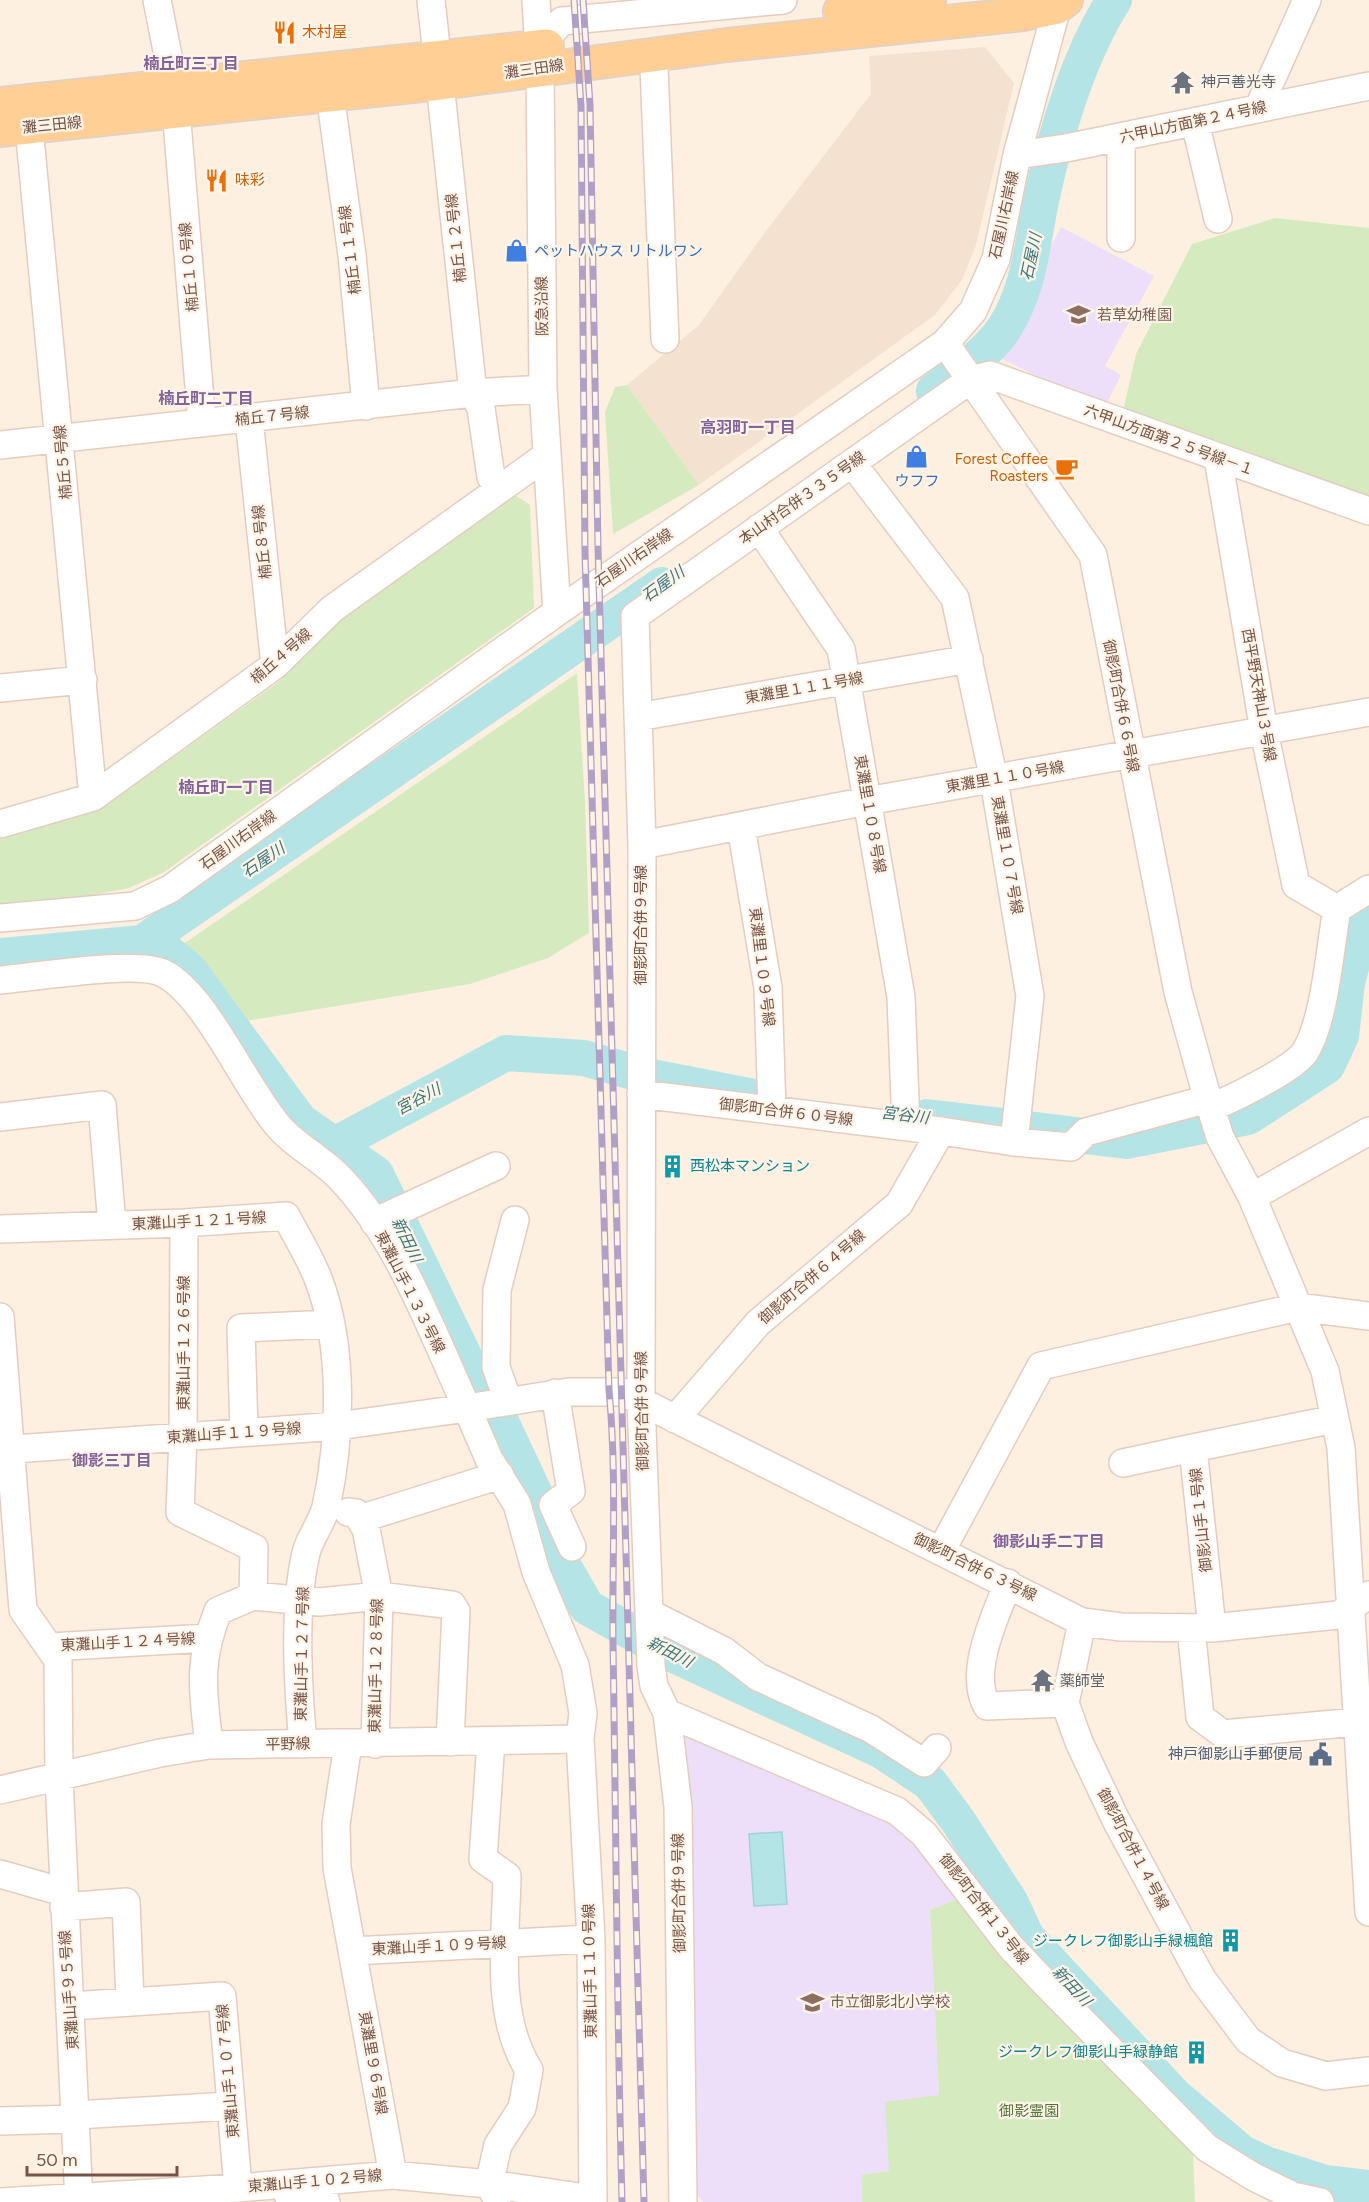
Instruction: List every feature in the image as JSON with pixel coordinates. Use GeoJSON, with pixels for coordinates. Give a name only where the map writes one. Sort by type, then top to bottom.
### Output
{"type":"FeatureCollection","features":[{"type":"Feature","properties":{"kind":"main road","name":"灘三田線"},"geometry":{"type":"LineString","coordinates":[[15,129],[175,99],[438,69],[539,65],[727,45],[923,7],[1024,14],[1059,2]]}},
{"type":"Feature","properties":{"kind":"main road","name":"灘三田線"},"geometry":{"type":"LineString","coordinates":[[0,104],[330,94],[438,69]]}},
{"type":"Feature","properties":{"kind":"street","name":"楠丘１０号線"},"geometry":{"type":"LineString","coordinates":[[157,0],[175,99],[202,423]]}},
{"type":"Feature","properties":{"kind":"street","name":"楠丘１２号線"},"geometry":{"type":"LineString","coordinates":[[431,0],[473,393],[481,408],[491,477]]}},
{"type":"Feature","properties":{"kind":"street","name":"阪急沿線"},"geometry":{"type":"LineString","coordinates":[[536,0],[539,65],[543,389],[557,612]]}},
{"type":"Feature","properties":{"kind":"street"},"geometry":{"type":"LineString","coordinates":[[783,0],[562,21],[539,65],[654,67],[912,40],[923,7]]}},
{"type":"Feature","properties":{"kind":"street"},"geometry":{"type":"LineString","coordinates":[[1258,109],[1307,0]]}},
{"type":"Feature","properties":{"kind":"street","name":"石屋川右岸線"},"geometry":{"type":"LineString","coordinates":[[0,918],[135,906],[170,889],[557,612],[945,343],[973,311],[996,260],[1026,154],[1059,2]]}},
{"type":"Feature","properties":{"kind":"street"},"geometry":{"type":"LineString","coordinates":[[654,67],[664,339]]}},
{"type":"Feature","properties":{"kind":"street","name":"六甲山方面第２４号線"},"geometry":{"type":"LineString","coordinates":[[1026,154],[1066,148],[1369,86]]}},
{"type":"Feature","properties":{"kind":"street","name":"楠丘１１号線"},"geometry":{"type":"LineString","coordinates":[[330,94],[352,255],[366,406]]}},
{"type":"Feature","properties":{"kind":"street"},"geometry":{"type":"LineString","coordinates":[[1196,122],[1218,219]]}},
{"type":"Feature","properties":{"kind":"street","name":"楠丘５号線"},"geometry":{"type":"LineString","coordinates":[[15,129],[61,437],[93,797]]}},
{"type":"Feature","properties":{"kind":"street"},"geometry":{"type":"LineString","coordinates":[[1121,137],[1121,238]]}},
{"type":"Feature","properties":{"kind":"street","name":"御影町合併６６号線"},"geometry":{"type":"LineString","coordinates":[[945,343],[1093,555],[1178,992],[1220,1137],[1252,1197],[1325,1371],[1341,1448],[1360,1600],[1357,1722],[1366,1815],[1369,1912]]}},
{"type":"Feature","properties":{"kind":"street","name":"六甲山方面第２５号線－１"},"geometry":{"type":"LineString","coordinates":[[970,380],[990,375],[1369,511]]}},
{"type":"Feature","properties":{"kind":"street","name":"本山村合併３３５号線"},"geometry":{"type":"LineString","coordinates":[[635,616],[970,380]]}},
{"type":"Feature","properties":{"kind":"street","name":"楠丘７号線"},"geometry":{"type":"LineString","coordinates":[[0,445],[473,393],[543,389]]}},
{"type":"Feature","properties":{"kind":"street","name":"楠丘８号線"},"geometry":{"type":"LineString","coordinates":[[249,419],[275,665]]}},
{"type":"Feature","properties":{"kind":"street","name":"楠丘４号線"},"geometry":{"type":"LineString","coordinates":[[0,824],[93,797],[275,665],[332,609],[546,456]]}},
{"type":"Feature","properties":{"kind":"street","name":"西平野天神山３号線"},"geometry":{"type":"LineString","coordinates":[[1218,458],[1264,731],[1296,885],[1337,909]]}},
{"type":"Feature","properties":{"kind":"street","name":"東灘里１０７号線"},"geometry":{"type":"LineString","coordinates":[[852,463],[955,598],[994,780],[1030,996],[1014,1142]]}},
{"type":"Feature","properties":{"kind":"street","name":"東灘里１０８号線"},"geometry":{"type":"LineString","coordinates":[[759,528],[841,649],[901,997],[905,1117]]}},
{"type":"Feature","properties":{"kind":"street","name":"御影町合併９号線"},"geometry":{"type":"LineString","coordinates":[[635,616],[642,845],[640,1087],[632,1397],[651,1666],[654,1686],[667,1713],[678,1807],[683,2202]]}},
{"type":"Feature","properties":{"kind":"street","name":"東灘里１１１号線"},"geometry":{"type":"LineString","coordinates":[[638,717],[969,659]]}},
{"type":"Feature","properties":{"kind":"street"},"geometry":{"type":"LineString","coordinates":[[0,688],[83,680]]}},
{"type":"Feature","properties":{"kind":"street","name":"東灘里１１０号線"},"geometry":{"type":"LineString","coordinates":[[642,845],[867,801],[1369,712]]}},
{"type":"Feature","properties":{"kind":"street","name":"東灘里１０９号線"},"geometry":{"type":"LineString","coordinates":[[741,826],[768,988],[772,1109]]}},
{"type":"Feature","properties":{"kind":"street"},"geometry":{"type":"LineString","coordinates":[[1337,909],[1369,889]]}},
{"type":"Feature","properties":{"kind":"street","name":"御影町合併６０号線"},"geometry":{"type":"LineString","coordinates":[[640,1087],[772,1109],[905,1117],[941,1131],[1014,1142],[1079,1140],[1241,1096],[1304,1054],[1317,1025],[1337,909]]}},
{"type":"Feature","properties":{"kind":"street","name":"東灘山手１３３号線"},"geometry":{"type":"LineString","coordinates":[[0,980],[91,970],[143,968],[162,972],[185,989],[280,1128],[386,1216],[405,1276],[487,1405],[489,1459],[517,1504],[536,1572],[575,1665],[583,1713],[580,1739]]}},
{"type":"Feature","properties":{"kind":"street"},"geometry":{"type":"LineString","coordinates":[[0,1116],[102,1105],[112,1225]]}},
{"type":"Feature","properties":{"kind":"street","name":"御影町合併６４号線"},"geometry":{"type":"LineString","coordinates":[[675,1419],[758,1323],[899,1203],[941,1131]]}},
{"type":"Feature","properties":{"kind":"street"},"geometry":{"type":"LineString","coordinates":[[1252,1197],[1369,1131]]}},
{"type":"Feature","properties":{"kind":"street"},"geometry":{"type":"LineString","coordinates":[[386,1216],[496,1166]]}},
{"type":"Feature","properties":{"kind":"street","name":"東灘山手１２１号線"},"geometry":{"type":"LineString","coordinates":[[0,1229],[184,1223],[286,1216],[318,1278],[331,1324],[338,1426]]}},
{"type":"Feature","properties":{"kind":"street"},"geometry":{"type":"LineString","coordinates":[[487,1405],[496,1367],[497,1290],[515,1221]]}},
{"type":"Feature","properties":{"kind":"street","name":"東灘山手１２６号線"},"geometry":{"type":"LineString","coordinates":[[184,1223],[183,1436],[180,1512],[254,1548],[253,1596]]}},
{"type":"Feature","properties":{"kind":"street"},"geometry":{"type":"LineString","coordinates":[[941,1551],[1041,1365],[1298,1307],[1369,1316]]}},
{"type":"Feature","properties":{"kind":"street","name":"東灘山手９５号線"},"geometry":{"type":"LineString","coordinates":[[0,1317],[5,1449],[23,1610],[58,1660],[59,1778],[79,2199]]}},
{"type":"Feature","properties":{"kind":"street"},"geometry":{"type":"LineString","coordinates":[[244,1432],[241,1328],[331,1324]]}},
{"type":"Feature","properties":{"kind":"street","name":"東灘山手１１９号線"},"geometry":{"type":"LineString","coordinates":[[5,1449],[338,1426],[555,1394],[609,1390],[632,1397]]}},
{"type":"Feature","properties":{"kind":"street"},"geometry":{"type":"LineString","coordinates":[[555,1394],[571,1491],[553,1505],[572,1547]]}},
{"type":"Feature","properties":{"kind":"street","name":"御影町合併６３号線"},"geometry":{"type":"LineString","coordinates":[[632,1397],[1083,1622],[1121,1627],[1201,1628],[1338,1615],[1360,1600]]}},
{"type":"Feature","properties":{"kind":"street","name":"御影山手１号線"},"geometry":{"type":"LineString","coordinates":[[1335,1419],[1193,1448],[1201,1628],[1200,1717],[1223,1734],[1357,1722]]}},
{"type":"Feature","properties":{"kind":"street","name":"東灘山手１２７号線"},"geometry":{"type":"LineString","coordinates":[[303,1744],[300,1599],[307,1551],[326,1509],[338,1426]]}},
{"type":"Feature","properties":{"kind":"street"},"geometry":{"type":"LineString","coordinates":[[1123,1463],[1193,1448]]}},
{"type":"Feature","properties":{"kind":"street"},"geometry":{"type":"LineString","coordinates":[[326,1509],[356,1513],[360,1519],[500,1475]]}},
{"type":"Feature","properties":{"kind":"street","name":"東灘山手１２８号線"},"geometry":{"type":"LineString","coordinates":[[360,1519],[366,1529],[378,1596],[375,1744]]}},
{"type":"Feature","properties":{"kind":"street"},"geometry":{"type":"LineString","coordinates":[[1008,1583],[991,1627],[980,1674],[982,1696],[987,1706],[1065,1703],[1083,1622]]}},
{"type":"Feature","properties":{"kind":"street"},"geometry":{"type":"LineString","coordinates":[[209,1745],[202,1675],[208,1638],[218,1611],[253,1596],[319,1602],[378,1596],[452,1605],[456,1611],[450,1742]]}},
{"type":"Feature","properties":{"kind":"street"},"geometry":{"type":"LineString","coordinates":[[649,1619],[724,1651],[758,1677],[872,1729],[924,1763],[937,1748]]}},
{"type":"Feature","properties":{"kind":"street","name":"東灘山手１２４号線"},"geometry":{"type":"LineString","coordinates":[[49,1647],[208,1638]]}},
{"type":"Feature","properties":{"kind":"street","name":"御影町合併１４号線"},"geometry":{"type":"LineString","coordinates":[[1065,1703],[1079,1742],[1116,1820],[1202,1979],[1248,2040],[1282,2063],[1326,2076],[1369,2072]]}},
{"type":"Feature","properties":{"kind":"street","name":"御影町合併１３号線"},"geometry":{"type":"LineString","coordinates":[[667,1713],[897,1811],[924,1834],[1016,1953],[1207,2148],[1284,2191],[1320,2202]]}},
{"type":"Feature","properties":{"kind":"street","name":"平野線"},"geometry":{"type":"LineString","coordinates":[[0,1790],[209,1745],[580,1739]]}},
{"type":"Feature","properties":{"kind":"street","name":"東灘山手１１０号線"},"geometry":{"type":"LineString","coordinates":[[580,1739],[591,1939],[593,2201]]}},
{"type":"Feature","properties":{"kind":"street"},"geometry":{"type":"LineString","coordinates":[[491,1741],[483,1859],[507,1876],[505,1997],[520,2055],[529,2070],[522,2108],[498,2145],[494,2193]]}},
{"type":"Feature","properties":{"kind":"street","name":"東灘山手１０９号線"},"geometry":{"type":"LineString","coordinates":[[348,1744],[336,1824],[336,1845],[352,1951],[591,1939]]}},
{"type":"Feature","properties":{"kind":"street"},"geometry":{"type":"LineString","coordinates":[[0,1874],[64,1900],[126,1902],[130,2001]]}},
{"type":"Feature","properties":{"kind":"street","name":"東灘里９６号線"},"geometry":{"type":"LineString","coordinates":[[352,1951],[393,2175]]}},
{"type":"Feature","properties":{"kind":"street","name":"東灘山手１０７号線"},"geometry":{"type":"LineString","coordinates":[[71,2006],[222,1996],[238,2188]]}},
{"type":"Feature","properties":{"kind":"street"},"geometry":{"type":"LineString","coordinates":[[0,2121],[230,2106]]}},
{"type":"Feature","properties":{"kind":"street"},"geometry":{"type":"LineString","coordinates":[[1207,2148],[1228,2181],[1266,2202]]}},
{"type":"Feature","properties":{"kind":"street","name":"東灘山手１０２号線"},"geometry":{"type":"LineString","coordinates":[[0,2202],[79,2199],[393,2175],[494,2193],[593,2201]]}},
{"type":"Feature","properties":{"kind":"street"},"geometry":{"type":"LineString","coordinates":[[284,2183],[288,2195],[326,2202]]}},
{"type":"Feature","properties":{"kind":"shaded area"},"geometry":{"type":"Polygon","coordinates":[[[985,47],[1014,83],[976,245],[962,280],[935,315],[699,485],[627,385],[699,325],[763,235],[871,94],[869,56],[985,47]]]}},
{"type":"Feature","properties":{"kind":"shaded area","name":"若草幼稚園"},"geometry":{"type":"Polygon","coordinates":[[[1061,227],[1154,276],[1105,366],[1121,375],[1107,403],[1047,381],[994,355],[1020,326],[1031,304],[1042,257],[1046,256],[1061,227]]]}},
{"type":"Feature","properties":{"kind":"shaded area","name":"市立御影北小学校"},"geometry":{"type":"Polygon","coordinates":[[[695,1725],[900,1824],[965,1896],[930,1910],[939,2095],[889,2171],[861,2175],[862,2202],[703,2202],[693,2189],[681,1743],[695,1725]]]}},
{"type":"Feature","properties":{"kind":"green space"},"geometry":{"type":"Polygon","coordinates":[[[1275,218],[1369,228],[1369,501],[1122,415],[1136,354],[1192,244],[1275,218]]]}},
{"type":"Feature","properties":{"kind":"green space"},"geometry":{"type":"Polygon","coordinates":[[[627,385],[699,485],[613,534],[605,412],[615,387],[627,385]]]}},
{"type":"Feature","properties":{"kind":"green space"},"geometry":{"type":"Polygon","coordinates":[[[512,493],[530,505],[534,608],[164,872],[129,888],[90,896],[0,904],[0,833],[76,816],[111,802],[281,680],[329,627],[512,493]]]}},
{"type":"Feature","properties":{"kind":"green space"},"geometry":{"type":"Polygon","coordinates":[[[577,673],[585,801],[589,933],[548,958],[470,984],[240,1022],[196,967],[176,949],[577,673]]]}},
{"type":"Feature","properties":{"kind":"green space","name":"御影霊園"},"geometry":{"type":"Polygon","coordinates":[[[965,1896],[1193,2153],[1195,2202],[862,2202],[861,2175],[889,2171],[885,2102],[939,2095],[930,1910],[965,1896]]]}},
{"type":"Feature","properties":{"kind":"water"},"geometry":{"type":"Polygon","coordinates":[[[782,1832],[787,1904],[754,1906],[749,1834],[782,1832]]]}},
{"type":"Feature","properties":{"kind":"waterway","name":"石屋川"},"geometry":{"type":"LineString","coordinates":[[934,391],[990,345],[1005,327],[1013,312],[1025,282],[1041,201],[1069,98],[1089,46],[1114,0]]}},
{"type":"Feature","properties":{"kind":"waterway","name":"石屋川"},"geometry":{"type":"LineString","coordinates":[[0,956],[142,943],[662,585]]}},
{"type":"Feature","properties":{"kind":"waterway","name":"宮谷川"},"geometry":{"type":"LineString","coordinates":[[927,1117],[1126,1141],[1248,1117],[1327,1066],[1341,1036],[1347,983],[1363,922],[1369,916]]}},
{"type":"Feature","properties":{"kind":"waterway","name":"新田川"},"geometry":{"type":"LineString","coordinates":[[142,943],[166,951],[189,970],[300,1121],[376,1174],[468,1364],[502,1424],[539,1503],[564,1567],[587,1607],[665,1651],[882,1751],[930,1783],[958,1821],[1011,1903],[1026,1936],[1175,2096],[1242,2153],[1268,2165],[1325,2183],[1369,2188]]}},
{"type":"Feature","properties":{"kind":"waterway","name":"宮谷川"},"geometry":{"type":"LineString","coordinates":[[334,1145],[506,1053],[584,1058],[646,1076],[759,1098]]}},
{"type":"Feature","properties":{"kind":"railway"},"geometry":{"type":"LineString","coordinates":[[574,0],[581,106],[585,552],[609,1390],[613,1454],[613,1644],[622,2202]]}},
{"type":"Feature","properties":{"kind":"railway"},"geometry":{"type":"LineString","coordinates":[[583,0],[590,105],[598,547],[644,2202]]}},
{"type":"Feature","properties":{"kind":"place","name":"木村屋"},"geometry":{"type":"Point","coordinates":[284,32]}},
{"type":"Feature","properties":{"kind":"place","name":"神戸善光寺"},"geometry":{"type":"Point","coordinates":[1183,82]}},
{"type":"Feature","properties":{"kind":"place","name":"味彩"},"geometry":{"type":"Point","coordinates":[217,180]}},
{"type":"Feature","properties":{"kind":"place","name":"ペットハウス リトルワン"},"geometry":{"type":"Point","coordinates":[516,251]}},
{"type":"Feature","properties":{"kind":"place","name":"若草幼稚園"},"geometry":{"type":"Point","coordinates":[1079,315]}},
{"type":"Feature","properties":{"kind":"place","name":"ウフフ"},"geometry":{"type":"Point","coordinates":[917,457]}},
{"type":"Feature","properties":{"kind":"place","name":"Forest Coffee Roasters"},"geometry":{"type":"Point","coordinates":[1066,468]}},
{"type":"Feature","properties":{"kind":"place","name":"西松本マンション"},"geometry":{"type":"Point","coordinates":[672,1166]}},
{"type":"Feature","properties":{"kind":"place","name":"薬師堂"},"geometry":{"type":"Point","coordinates":[1042,1681]}},
{"type":"Feature","properties":{"kind":"place","name":"神戸御影山手郵便局"},"geometry":{"type":"Point","coordinates":[1321,1754]}},
{"type":"Feature","properties":{"kind":"place","name":"ジークレフ御影山手緑楓館"},"geometry":{"type":"Point","coordinates":[1231,1941]}},
{"type":"Feature","properties":{"kind":"place","name":"市立御影北小学校"},"geometry":{"type":"Point","coordinates":[812,2002]}},
{"type":"Feature","properties":{"kind":"place","name":"ジークレフ御影山手緑静館"},"geometry":{"type":"Point","coordinates":[1196,2052]}},
{"type":"Feature","properties":{"kind":"district","name":"楠丘町三丁目"},"geometry":{"type":"Point","coordinates":[191,63]}},
{"type":"Feature","properties":{"kind":"district","name":"楠丘町二丁目"},"geometry":{"type":"Point","coordinates":[206,398]}},
{"type":"Feature","properties":{"kind":"district","name":"高羽町一丁目"},"geometry":{"type":"Point","coordinates":[748,427]}},
{"type":"Feature","properties":{"kind":"district","name":"楠丘町一丁目"},"geometry":{"type":"Point","coordinates":[226,787]}},
{"type":"Feature","properties":{"kind":"district","name":"御影三丁目"},"geometry":{"type":"Point","coordinates":[112,1460]}},
{"type":"Feature","properties":{"kind":"district","name":"御影山手二丁目"},"geometry":{"type":"Point","coordinates":[1049,1541]}}]}
